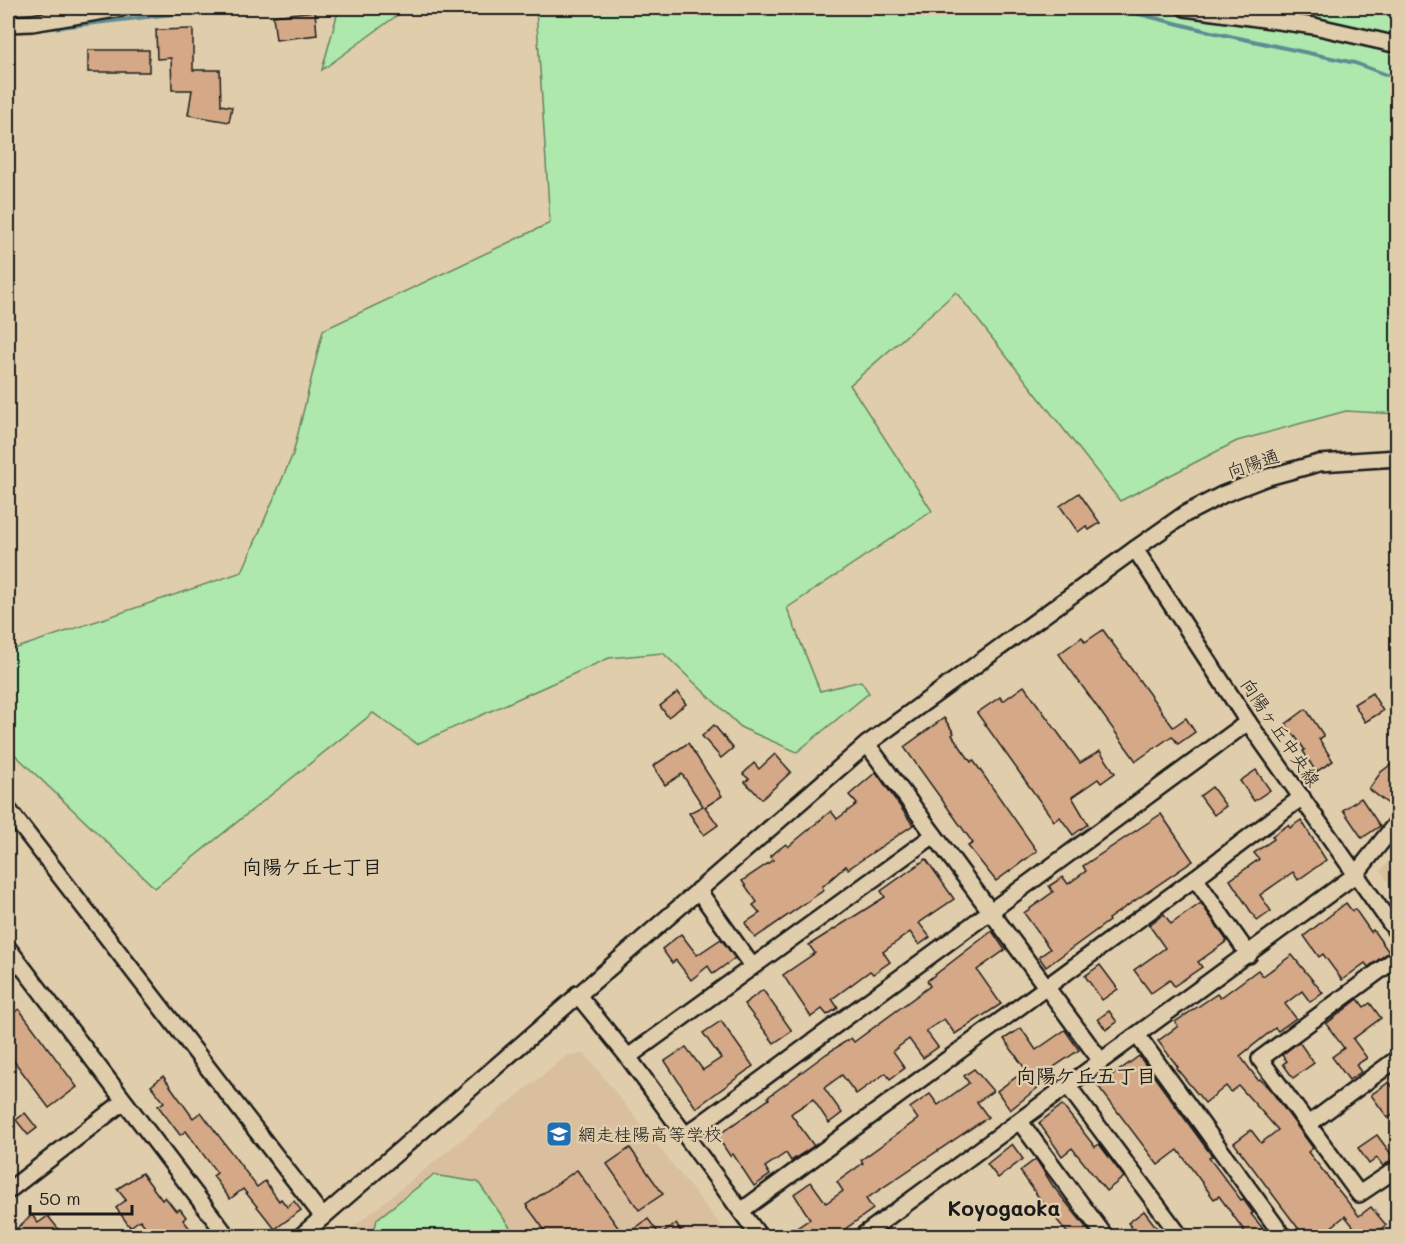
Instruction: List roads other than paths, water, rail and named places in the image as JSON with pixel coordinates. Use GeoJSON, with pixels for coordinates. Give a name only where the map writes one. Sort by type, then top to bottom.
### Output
{"type":"FeatureCollection","features":[{"type":"Feature","properties":{"kind":"street"},"geometry":{"type":"LineString","coordinates":[[8,24],[32,23],[122,8]]}},
{"type":"Feature","properties":{"kind":"street"},"geometry":{"type":"LineString","coordinates":[[1185,8],[1314,26],[1398,45]]}},
{"type":"Feature","properties":{"kind":"street","name":"向陽通"},"geometry":{"type":"LineString","coordinates":[[301,1236],[867,744],[1135,549],[1185,514],[1224,494],[1268,477],[1319,463],[1398,458]]}},
{"type":"Feature","properties":{"kind":"street","name":"向陽ヶ丘中央線"},"geometry":{"type":"LineString","coordinates":[[1135,549],[1248,722],[1398,934]]}},
{"type":"Feature","properties":{"kind":"street"},"geometry":{"type":"LineString","coordinates":[[686,1135],[1248,722]]}},
{"type":"Feature","properties":{"kind":"street"},"geometry":{"type":"LineString","coordinates":[[867,744],[1101,1061]]}},
{"type":"Feature","properties":{"kind":"street"},"geometry":{"type":"LineString","coordinates":[[741,1211],[1196,878],[1302,797]]}},
{"type":"Feature","properties":{"kind":"street"},"geometry":{"type":"LineString","coordinates":[[8,809],[323,1216]]}},
{"type":"Feature","properties":{"kind":"street"},"geometry":{"type":"LineString","coordinates":[[862,1236],[1249,955],[1355,875],[1398,821]]}},
{"type":"Feature","properties":{"kind":"street"},"geometry":{"type":"LineString","coordinates":[[628,1057],[934,835]]}},
{"type":"Feature","properties":{"kind":"street"},"geometry":{"type":"LineString","coordinates":[[1196,878],[1249,955]]}},
{"type":"Feature","properties":{"kind":"street"},"geometry":{"type":"LineString","coordinates":[[698,890],[753,966]]}},
{"type":"Feature","properties":{"kind":"street"},"geometry":{"type":"LineString","coordinates":[[8,948],[227,1236]]}},
{"type":"Feature","properties":{"kind":"street"},"geometry":{"type":"LineString","coordinates":[[1398,957],[1260,1059],[1359,1194],[1398,1168]]}},
{"type":"Feature","properties":{"kind":"street"},"geometry":{"type":"LineString","coordinates":[[578,994],[628,1057],[759,1236]]}},
{"type":"Feature","properties":{"kind":"street"},"geometry":{"type":"LineString","coordinates":[[1137,1035],[1282,1236]]}},
{"type":"Feature","properties":{"kind":"street"},"geometry":{"type":"LineString","coordinates":[[1309,1124],[1398,1058]]}},
{"type":"Feature","properties":{"kind":"street"},"geometry":{"type":"LineString","coordinates":[[1068,1086],[1180,1236]]}},
{"type":"Feature","properties":{"kind":"street"},"geometry":{"type":"LineString","coordinates":[[8,1191],[123,1102]]}},
{"type":"Feature","properties":{"kind":"street"},"geometry":{"type":"LineString","coordinates":[[1020,1122],[1105,1236]]}},
{"type":"Feature","properties":{"kind":"waterway"},"geometry":{"type":"LineString","coordinates":[[35,30],[224,8]]}},
{"type":"Feature","properties":{"kind":"waterway"},"geometry":{"type":"LineString","coordinates":[[1115,8],[1211,32],[1355,63],[1398,79]]}},
{"type":"Feature","properties":{"kind":"place","name":"網走桂陽高等学校"},"geometry":{"type":"Point","coordinates":[559,1134]}},
{"type":"Feature","properties":{"kind":"district","name":"向陽ケ丘七丁目"},"geometry":{"type":"Point","coordinates":[312,866]}},
{"type":"Feature","properties":{"kind":"district","name":"向陽ケ丘五丁目"},"geometry":{"type":"Point","coordinates":[1086,1075]}},
{"type":"Feature","properties":{"kind":"district","name":"Koyogaoka"},"geometry":{"type":"Point","coordinates":[1004,1207]}}]}
